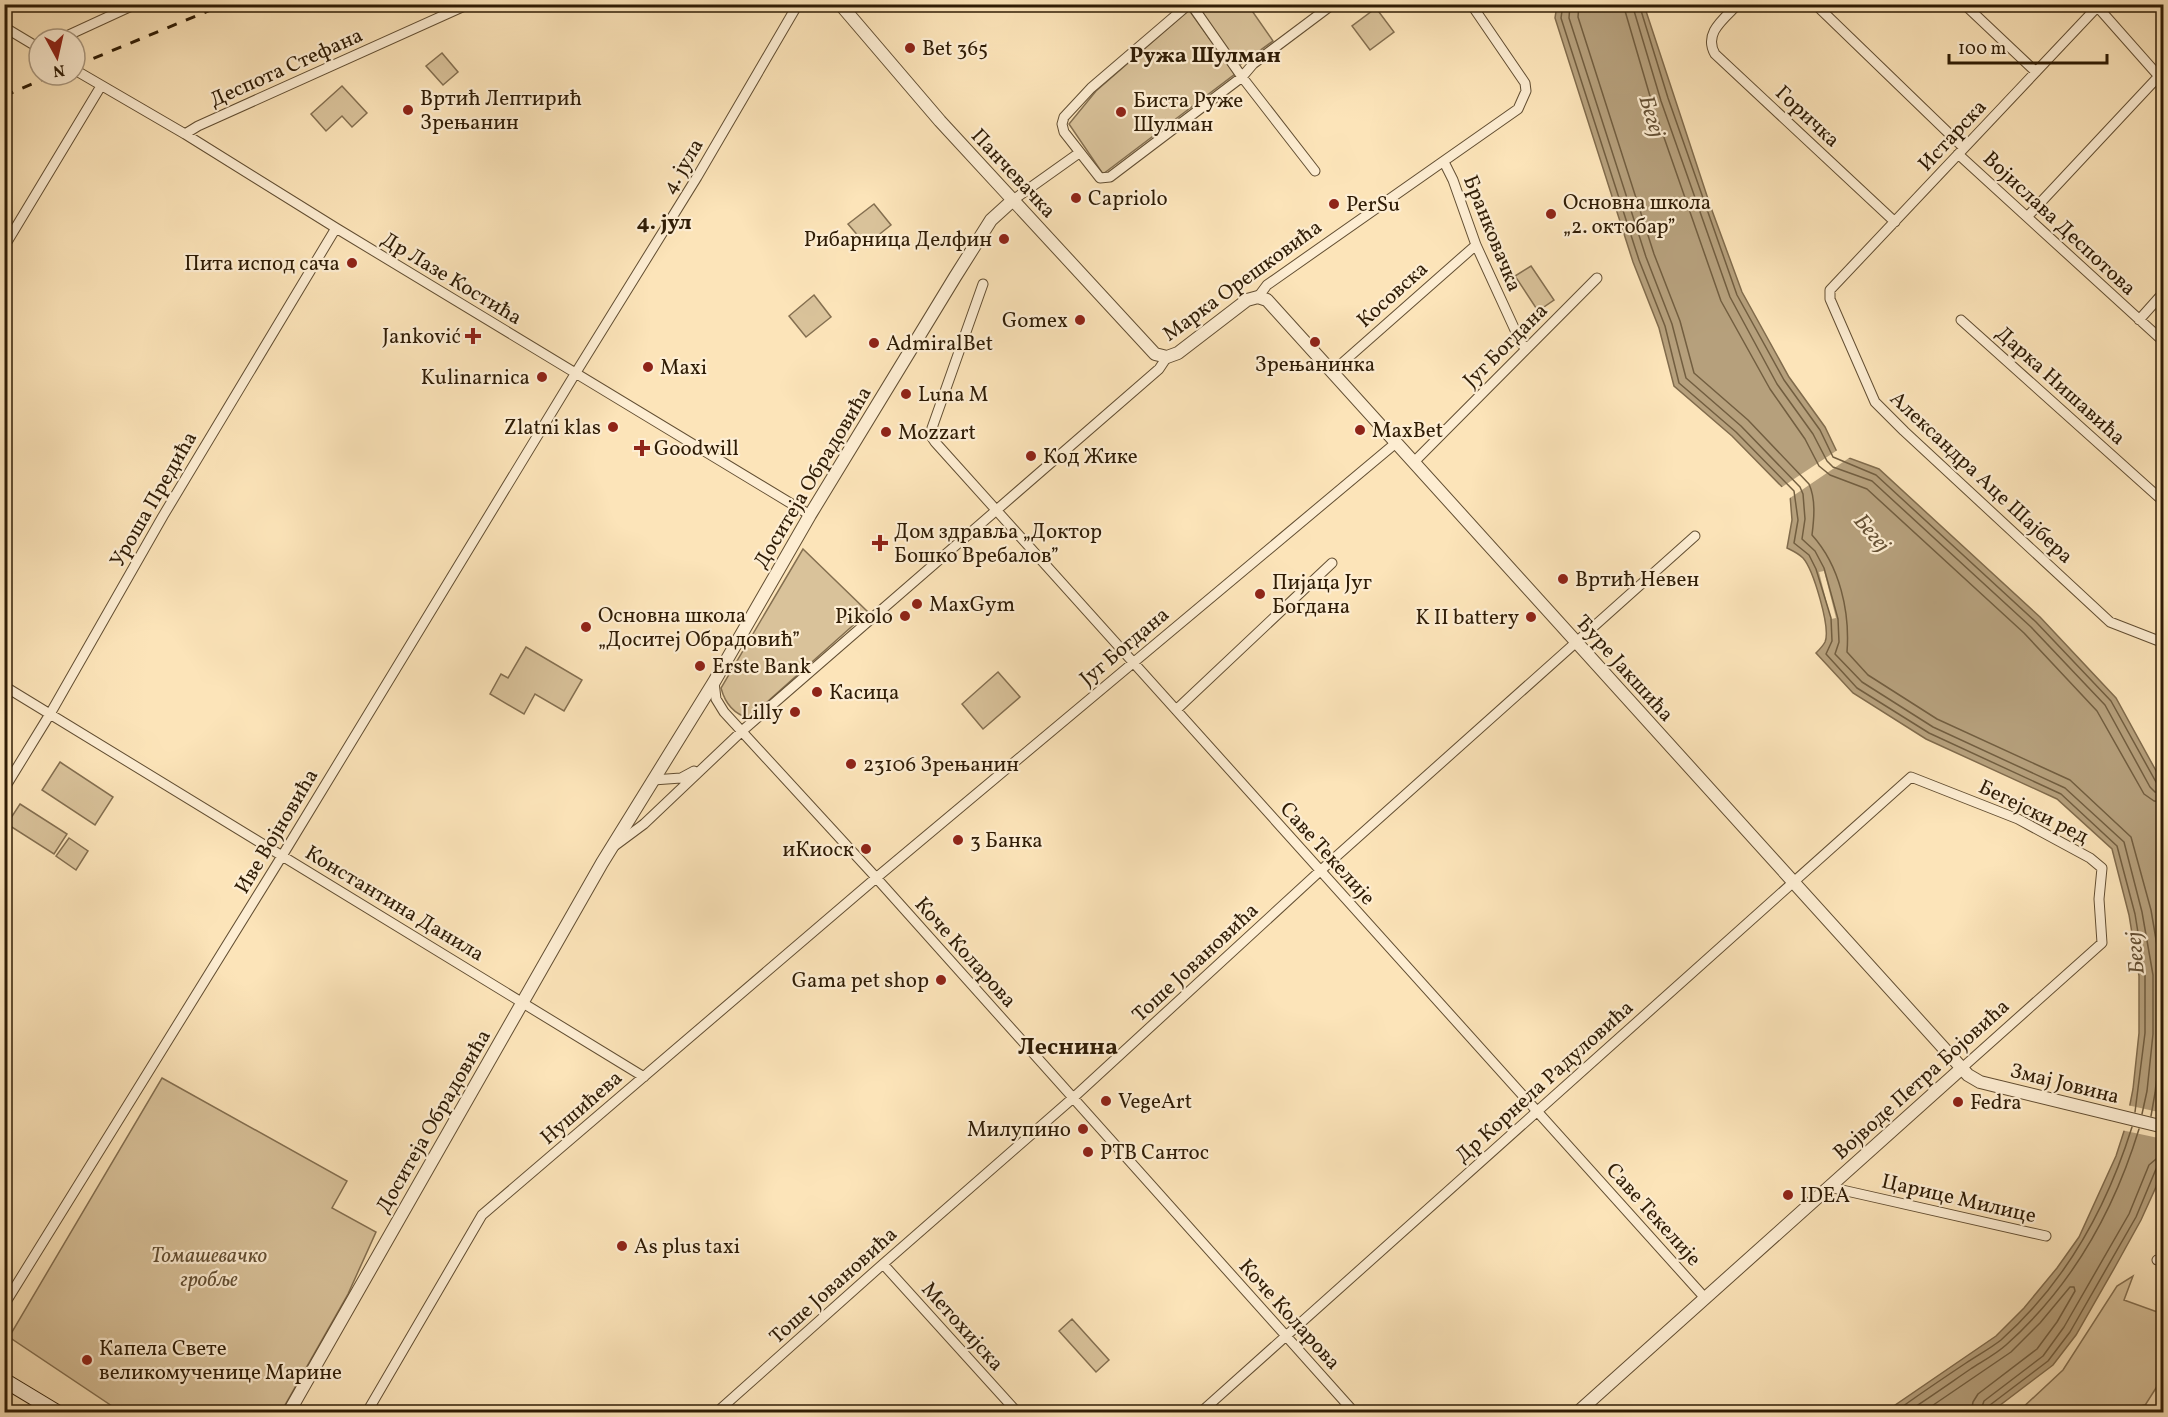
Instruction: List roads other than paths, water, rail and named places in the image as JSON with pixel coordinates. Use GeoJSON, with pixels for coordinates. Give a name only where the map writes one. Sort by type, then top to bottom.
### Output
{"type":"FeatureCollection","features":[{"type":"Feature","properties":{"kind":"main road"},"geometry":{"type":"LineString","coordinates":[[4,1380],[57,1413]]}},
{"type":"Feature","properties":{"kind":"street"},"geometry":{"type":"LineString","coordinates":[[86,27],[135,4]]}},
{"type":"Feature","properties":{"kind":"street","name":"Деспота Стефана"},"geometry":{"type":"LineString","coordinates":[[185,134],[198,126],[468,4]]}},
{"type":"Feature","properties":{"kind":"street","name":"4. јула"},"geometry":{"type":"LineString","coordinates":[[575,374],[697,177],[798,4]]}},
{"type":"Feature","properties":{"kind":"street","name":"Панчевачка"},"geometry":{"type":"LineString","coordinates":[[840,4],[932,113],[1150,350],[1167,357]]}},
{"type":"Feature","properties":{"kind":"street"},"geometry":{"type":"LineString","coordinates":[[1315,171],[1242,77],[1190,4],[1091,88],[1064,117],[1062,124],[1079,153],[1097,176],[1103,179],[1110,177],[1242,77],[1253,64],[1333,4]]}},
{"type":"Feature","properties":{"kind":"street","name":"Марка Орешковића"},"geometry":{"type":"LineString","coordinates":[[996,510],[1159,369],[1167,357],[1183,350],[1248,300],[1258,297],[1267,285],[1518,109],[1524,99],[1525,83],[1471,4]]}},
{"type":"Feature","properties":{"kind":"street","name":"Горичка"},"geometry":{"type":"LineString","coordinates":[[1738,4],[1713,31],[1711,39],[1715,54],[1895,222]]}},
{"type":"Feature","properties":{"kind":"street","name":"Војислава Деспотова"},"geometry":{"type":"LineString","coordinates":[[1815,4],[2027,217],[2163,342]]}},
{"type":"Feature","properties":{"kind":"street"},"geometry":{"type":"LineString","coordinates":[[1964,4],[2036,72]]}},
{"type":"Feature","properties":{"kind":"street"},"geometry":{"type":"LineString","coordinates":[[2027,217],[2161,79],[2097,5]]}},
{"type":"Feature","properties":{"kind":"street","name":"Истарска"},"geometry":{"type":"LineString","coordinates":[[1830,290],[2097,5]]}},
{"type":"Feature","properties":{"kind":"street"},"geometry":{"type":"LineString","coordinates":[[4,27],[27,41]]}},
{"type":"Feature","properties":{"kind":"street","name":"Др Лазе Костића"},"geometry":{"type":"LineString","coordinates":[[87,77],[185,134],[575,374],[810,515]]}},
{"type":"Feature","properties":{"kind":"street"},"geometry":{"type":"LineString","coordinates":[[4,247],[101,86]]}},
{"type":"Feature","properties":{"kind":"street"},"geometry":{"type":"LineString","coordinates":[[1013,200],[1079,153]]}},
{"type":"Feature","properties":{"kind":"street","name":"Бранковачка"},"geometry":{"type":"LineString","coordinates":[[1444,162],[1453,180],[1476,244],[1521,343],[1526,349]]}},
{"type":"Feature","properties":{"kind":"street","name":"Доситеја Обрадовића"},"geometry":{"type":"LineString","coordinates":[[289,1413],[611,849],[714,682],[810,515],[991,220],[1013,200]]}},
{"type":"Feature","properties":{"kind":"street","name":"Уроша Предића"},"geometry":{"type":"LineString","coordinates":[[4,789],[50,714],[163,516],[336,228]]}},
{"type":"Feature","properties":{"kind":"street","name":"Косовска"},"geometry":{"type":"LineString","coordinates":[[1332,372],[1476,244]]}},
{"type":"Feature","properties":{"kind":"street","name":"Југ Богдана"},"geometry":{"type":"LineString","coordinates":[[1414,462],[1597,278]]}},
{"type":"Feature","properties":{"kind":"street","name":"Саве Текелије"},"geometry":{"type":"LineString","coordinates":[[983,284],[932,428],[935,442],[1705,1298]]}},
{"type":"Feature","properties":{"kind":"street","name":"Александра Аце Шајбера"},"geometry":{"type":"LineString","coordinates":[[1830,290],[1833,307],[1875,402],[2110,622],[2163,643]]}},
{"type":"Feature","properties":{"kind":"street"},"geometry":{"type":"LineString","coordinates":[[2139,320],[2163,292]]}},
{"type":"Feature","properties":{"kind":"street","name":"Ђуре Јакшића"},"geometry":{"type":"LineString","coordinates":[[1258,297],[1267,300],[1962,1068]]}},
{"type":"Feature","properties":{"kind":"street","name":"Дарка Нишавића"},"geometry":{"type":"LineString","coordinates":[[1961,320],[2163,502]]}},
{"type":"Feature","properties":{"kind":"street","name":"Иве Војновића"},"geometry":{"type":"LineString","coordinates":[[4,1305],[282,856],[575,374]]}},
{"type":"Feature","properties":{"kind":"street","name":"Југ Богдана"},"geometry":{"type":"LineString","coordinates":[[876,878],[1396,442]]}},
{"type":"Feature","properties":{"kind":"street"},"geometry":{"type":"LineString","coordinates":[[653,780],[681,778],[704,766],[996,510]]}},
{"type":"Feature","properties":{"kind":"street","name":"Тоше Јовановића"},"geometry":{"type":"LineString","coordinates":[[717,1413],[1073,1098],[1320,872],[1695,536]]}},
{"type":"Feature","properties":{"kind":"street"},"geometry":{"type":"LineString","coordinates":[[1176,710],[1332,563]]}},
{"type":"Feature","properties":{"kind":"street","name":"Коче Коларова"},"geometry":{"type":"LineString","coordinates":[[714,682],[714,691],[720,706],[1354,1413]]}},
{"type":"Feature","properties":{"kind":"street","name":"Константина Данила"},"geometry":{"type":"LineString","coordinates":[[4,686],[524,1001],[644,1077]]}},
{"type":"Feature","properties":{"kind":"street","name":"Доситеја Обрадовића"},"geometry":{"type":"LineString","coordinates":[[611,849],[644,824],[704,766]]}},
{"type":"Feature","properties":{"kind":"street","name":"Др Корнела Радуловића"},"geometry":{"type":"LineString","coordinates":[[1201,1413],[1911,777]]}},
{"type":"Feature","properties":{"kind":"street","name":"Бегејски ред"},"geometry":{"type":"LineString","coordinates":[[1911,777],[2018,819],[2090,858],[2102,868],[2099,899],[2102,943]]}},
{"type":"Feature","properties":{"kind":"street","name":"Нушићева"},"geometry":{"type":"LineString","coordinates":[[368,1413],[482,1215],[876,878]]}},
{"type":"Feature","properties":{"kind":"street","name":"Војводе Петра Бојовића"},"geometry":{"type":"LineString","coordinates":[[1578,1413],[2102,943]]}},
{"type":"Feature","properties":{"kind":"street","name":"Змај Јовина"},"geometry":{"type":"LineString","coordinates":[[1962,1068],[1980,1082],[2163,1127]]}},
{"type":"Feature","properties":{"kind":"street","name":"Царице Милице"},"geometry":{"type":"LineString","coordinates":[[1830,1187],[2046,1236]]}},
{"type":"Feature","properties":{"kind":"street","name":"Метохијска"},"geometry":{"type":"LineString","coordinates":[[883,1264],[1017,1413]]}},
{"type":"Feature","properties":{"kind":"street"},"geometry":{"type":"LineString","coordinates":[[2142,1411],[2154,1413]]}},
{"type":"Feature","properties":{"kind":"water","name":"Бегеј"},"geometry":{"type":"Polygon","coordinates":[[[1557,5],[1644,5],[1710,205],[1742,292],[1789,377],[1825,427],[1838,454],[1879,469],[2040,617],[2116,698],[2164,789],[2163,1163],[2156,1187],[2141,1220],[2076,1335],[2053,1365],[1991,1412],[1885,1412],[1996,1336],[2024,1308],[2079,1237],[2116,1156],[2126,1125],[2133,1089],[2139,1033],[2139,976],[2129,915],[2112,849],[2057,799],[1926,739],[1853,693],[1816,653],[1825,642],[1826,625],[1820,599],[1807,564],[1801,556],[1787,548],[1792,520],[1790,495],[1732,436],[1674,386],[1659,328],[1633,262],[1555,18],[1557,5]]]}},
{"type":"Feature","properties":{"kind":"railway"},"geometry":{"type":"LineString","coordinates":[[87,61],[225,4]]}},
{"type":"Feature","properties":{"kind":"railway"},"geometry":{"type":"LineString","coordinates":[[4,96],[27,86]]}},
{"type":"Feature","properties":{"kind":"place","name":"Bet 365"},"geometry":{"type":"Point","coordinates":[910,48]}},
{"type":"Feature","properties":{"kind":"place","name":"Вртић Лептирић Зрењанин"},"geometry":{"type":"Point","coordinates":[408,110]}},
{"type":"Feature","properties":{"kind":"place","name":"Биста Руже Шулман"},"geometry":{"type":"Point","coordinates":[1121,112]}},
{"type":"Feature","properties":{"kind":"place","name":"Capriolo"},"geometry":{"type":"Point","coordinates":[1076,198]}},
{"type":"Feature","properties":{"kind":"place","name":"PerSu"},"geometry":{"type":"Point","coordinates":[1334,204]}},
{"type":"Feature","properties":{"kind":"place","name":"Основна школа „2. октобар”"},"geometry":{"type":"Point","coordinates":[1551,214]}},
{"type":"Feature","properties":{"kind":"place","name":"Рибарница Делфин"},"geometry":{"type":"Point","coordinates":[1004,239]}},
{"type":"Feature","properties":{"kind":"place","name":"Пита испод сача"},"geometry":{"type":"Point","coordinates":[352,263]}},
{"type":"Feature","properties":{"kind":"place","name":"Gomex"},"geometry":{"type":"Point","coordinates":[1080,320]}},
{"type":"Feature","properties":{"kind":"place","name":"Janković"},"geometry":{"type":"Point","coordinates":[473,336]}},
{"type":"Feature","properties":{"kind":"place","name":"Зрењанинка"},"geometry":{"type":"Point","coordinates":[1315,342]}},
{"type":"Feature","properties":{"kind":"place","name":"AdmiralBet"},"geometry":{"type":"Point","coordinates":[874,343]}},
{"type":"Feature","properties":{"kind":"place","name":"Maxi"},"geometry":{"type":"Point","coordinates":[648,367]}},
{"type":"Feature","properties":{"kind":"place","name":"Kulinarnica"},"geometry":{"type":"Point","coordinates":[542,377]}},
{"type":"Feature","properties":{"kind":"place","name":"Luna M"},"geometry":{"type":"Point","coordinates":[906,394]}},
{"type":"Feature","properties":{"kind":"place","name":"Zlatni klas"},"geometry":{"type":"Point","coordinates":[613,427]}},
{"type":"Feature","properties":{"kind":"place","name":"MaxBet"},"geometry":{"type":"Point","coordinates":[1360,430]}},
{"type":"Feature","properties":{"kind":"place","name":"Mozzart"},"geometry":{"type":"Point","coordinates":[886,432]}},
{"type":"Feature","properties":{"kind":"place","name":"Goodwill"},"geometry":{"type":"Point","coordinates":[642,448]}},
{"type":"Feature","properties":{"kind":"place","name":"Код Жике"},"geometry":{"type":"Point","coordinates":[1031,456]}},
{"type":"Feature","properties":{"kind":"place","name":"Дом здравља „Доктор Бошко Вребалов”"},"geometry":{"type":"Point","coordinates":[880,543]}},
{"type":"Feature","properties":{"kind":"place","name":"Вртић Невен"},"geometry":{"type":"Point","coordinates":[1563,579]}},
{"type":"Feature","properties":{"kind":"place","name":"Пијаца Југ Богдана"},"geometry":{"type":"Point","coordinates":[1260,594]}},
{"type":"Feature","properties":{"kind":"place","name":"MaxGym"},"geometry":{"type":"Point","coordinates":[917,604]}},
{"type":"Feature","properties":{"kind":"place","name":"Pikolo"},"geometry":{"type":"Point","coordinates":[905,616]}},
{"type":"Feature","properties":{"kind":"place","name":"K II battery"},"geometry":{"type":"Point","coordinates":[1531,617]}},
{"type":"Feature","properties":{"kind":"place","name":"Основна школа „Доситеј Обрадовић”"},"geometry":{"type":"Point","coordinates":[586,627]}},
{"type":"Feature","properties":{"kind":"place","name":"Erste Bank"},"geometry":{"type":"Point","coordinates":[700,666]}},
{"type":"Feature","properties":{"kind":"place","name":"Касица"},"geometry":{"type":"Point","coordinates":[817,692]}},
{"type":"Feature","properties":{"kind":"place","name":"Lilly"},"geometry":{"type":"Point","coordinates":[795,712]}},
{"type":"Feature","properties":{"kind":"place","name":"23106 Зрењанин"},"geometry":{"type":"Point","coordinates":[851,764]}},
{"type":"Feature","properties":{"kind":"place","name":"3 Банка"},"geometry":{"type":"Point","coordinates":[958,840]}},
{"type":"Feature","properties":{"kind":"place","name":"иКиоск"},"geometry":{"type":"Point","coordinates":[866,849]}},
{"type":"Feature","properties":{"kind":"place","name":"Gama pet shop"},"geometry":{"type":"Point","coordinates":[941,980]}},
{"type":"Feature","properties":{"kind":"place","name":"VegeArt"},"geometry":{"type":"Point","coordinates":[1106,1101]}},
{"type":"Feature","properties":{"kind":"place","name":"Fedra"},"geometry":{"type":"Point","coordinates":[1958,1102]}},
{"type":"Feature","properties":{"kind":"place","name":"Милупино"},"geometry":{"type":"Point","coordinates":[1083,1129]}},
{"type":"Feature","properties":{"kind":"place","name":"РТВ Сантос"},"geometry":{"type":"Point","coordinates":[1088,1152]}},
{"type":"Feature","properties":{"kind":"place","name":"IDEA"},"geometry":{"type":"Point","coordinates":[1788,1195]}},
{"type":"Feature","properties":{"kind":"place","name":"As plus taxi"},"geometry":{"type":"Point","coordinates":[622,1246]}},
{"type":"Feature","properties":{"kind":"place","name":"Капела Свете великомученице Марине"},"geometry":{"type":"Point","coordinates":[87,1360]}},
{"type":"Feature","properties":{"kind":"district","name":"Ружа Шулман"},"geometry":{"type":"Point","coordinates":[1205,54]}},
{"type":"Feature","properties":{"kind":"district","name":"4. јул"},"geometry":{"type":"Point","coordinates":[664,221]}},
{"type":"Feature","properties":{"kind":"district","name":"Леснина"},"geometry":{"type":"Point","coordinates":[1068,1046]}},
{"type":"Feature","properties":{"kind":"park label","name":"Томашевачко гробље"},"geometry":{"type":"Point","coordinates":[209,1267]}}]}
